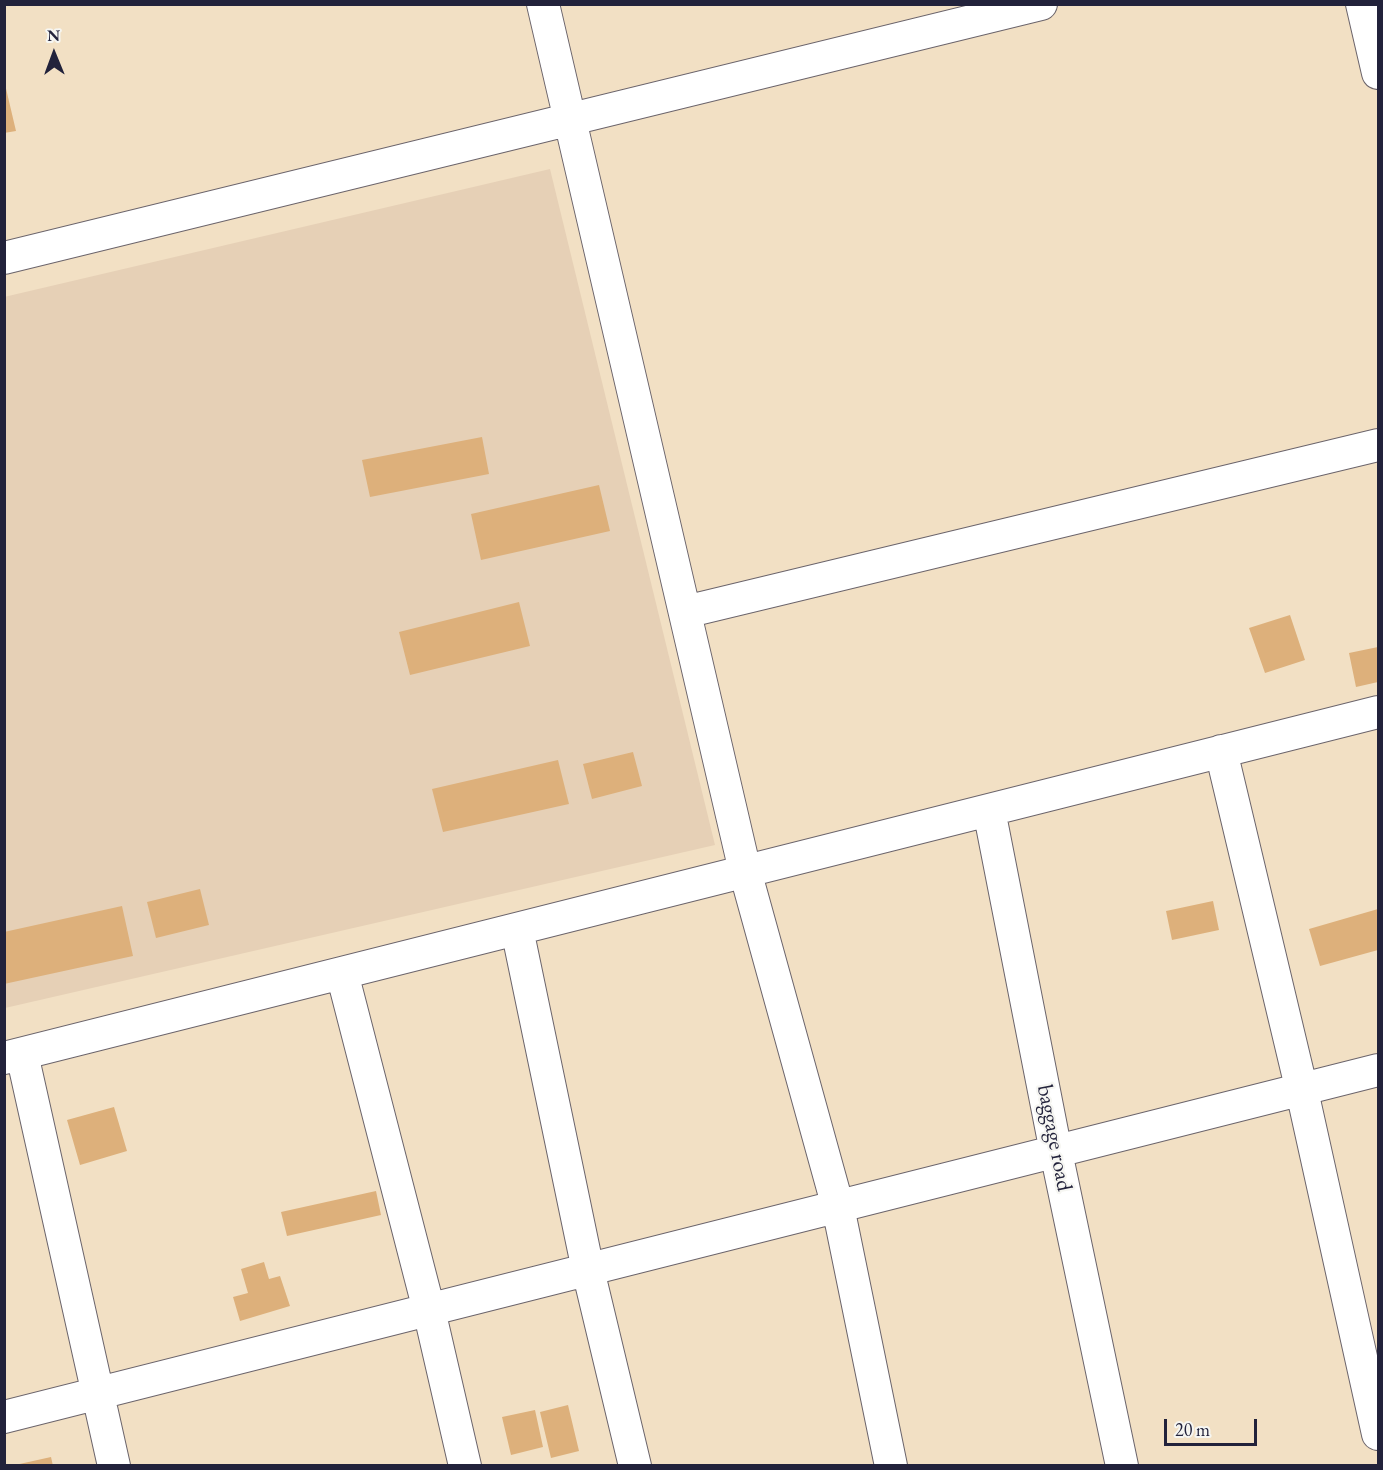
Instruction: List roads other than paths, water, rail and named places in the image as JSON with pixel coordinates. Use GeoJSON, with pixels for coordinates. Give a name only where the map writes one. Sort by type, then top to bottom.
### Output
{"type":"FeatureCollection","features":[{"type":"Feature","properties":{"kind":"street"},"geometry":{"type":"LineString","coordinates":[[543,4],[745,871],[838,1207],[891,1466]]}},
{"type":"Feature","properties":{"kind":"street"},"geometry":{"type":"LineString","coordinates":[[4,258],[1041,4]]}},
{"type":"Feature","properties":{"kind":"street"},"geometry":{"type":"LineString","coordinates":[[1362,4],[1378,73]]}},
{"type":"Feature","properties":{"kind":"street"},"geometry":{"type":"LineString","coordinates":[[685,612],[1378,445]]}},
{"type":"Feature","properties":{"kind":"street"},"geometry":{"type":"LineString","coordinates":[[114,1466],[98,1393],[13,1056],[1378,712]]}},
{"type":"Feature","properties":{"kind":"street"},"geometry":{"type":"LineString","coordinates":[[1221,751],[1302,1091],[1378,1434]]}},
{"type":"Feature","properties":{"kind":"street","name":"baggage road"},"geometry":{"type":"LineString","coordinates":[[989,810],[1056,1152],[1122,1466]]}},
{"type":"Feature","properties":{"kind":"street"},"geometry":{"type":"LineString","coordinates":[[517,929],[588,1270],[635,1466]]}},
{"type":"Feature","properties":{"kind":"street"},"geometry":{"type":"LineString","coordinates":[[342,973],[429,1310],[465,1466]]}},
{"type":"Feature","properties":{"kind":"street"},"geometry":{"type":"LineString","coordinates":[[4,1417],[1378,1070]]}}]}
